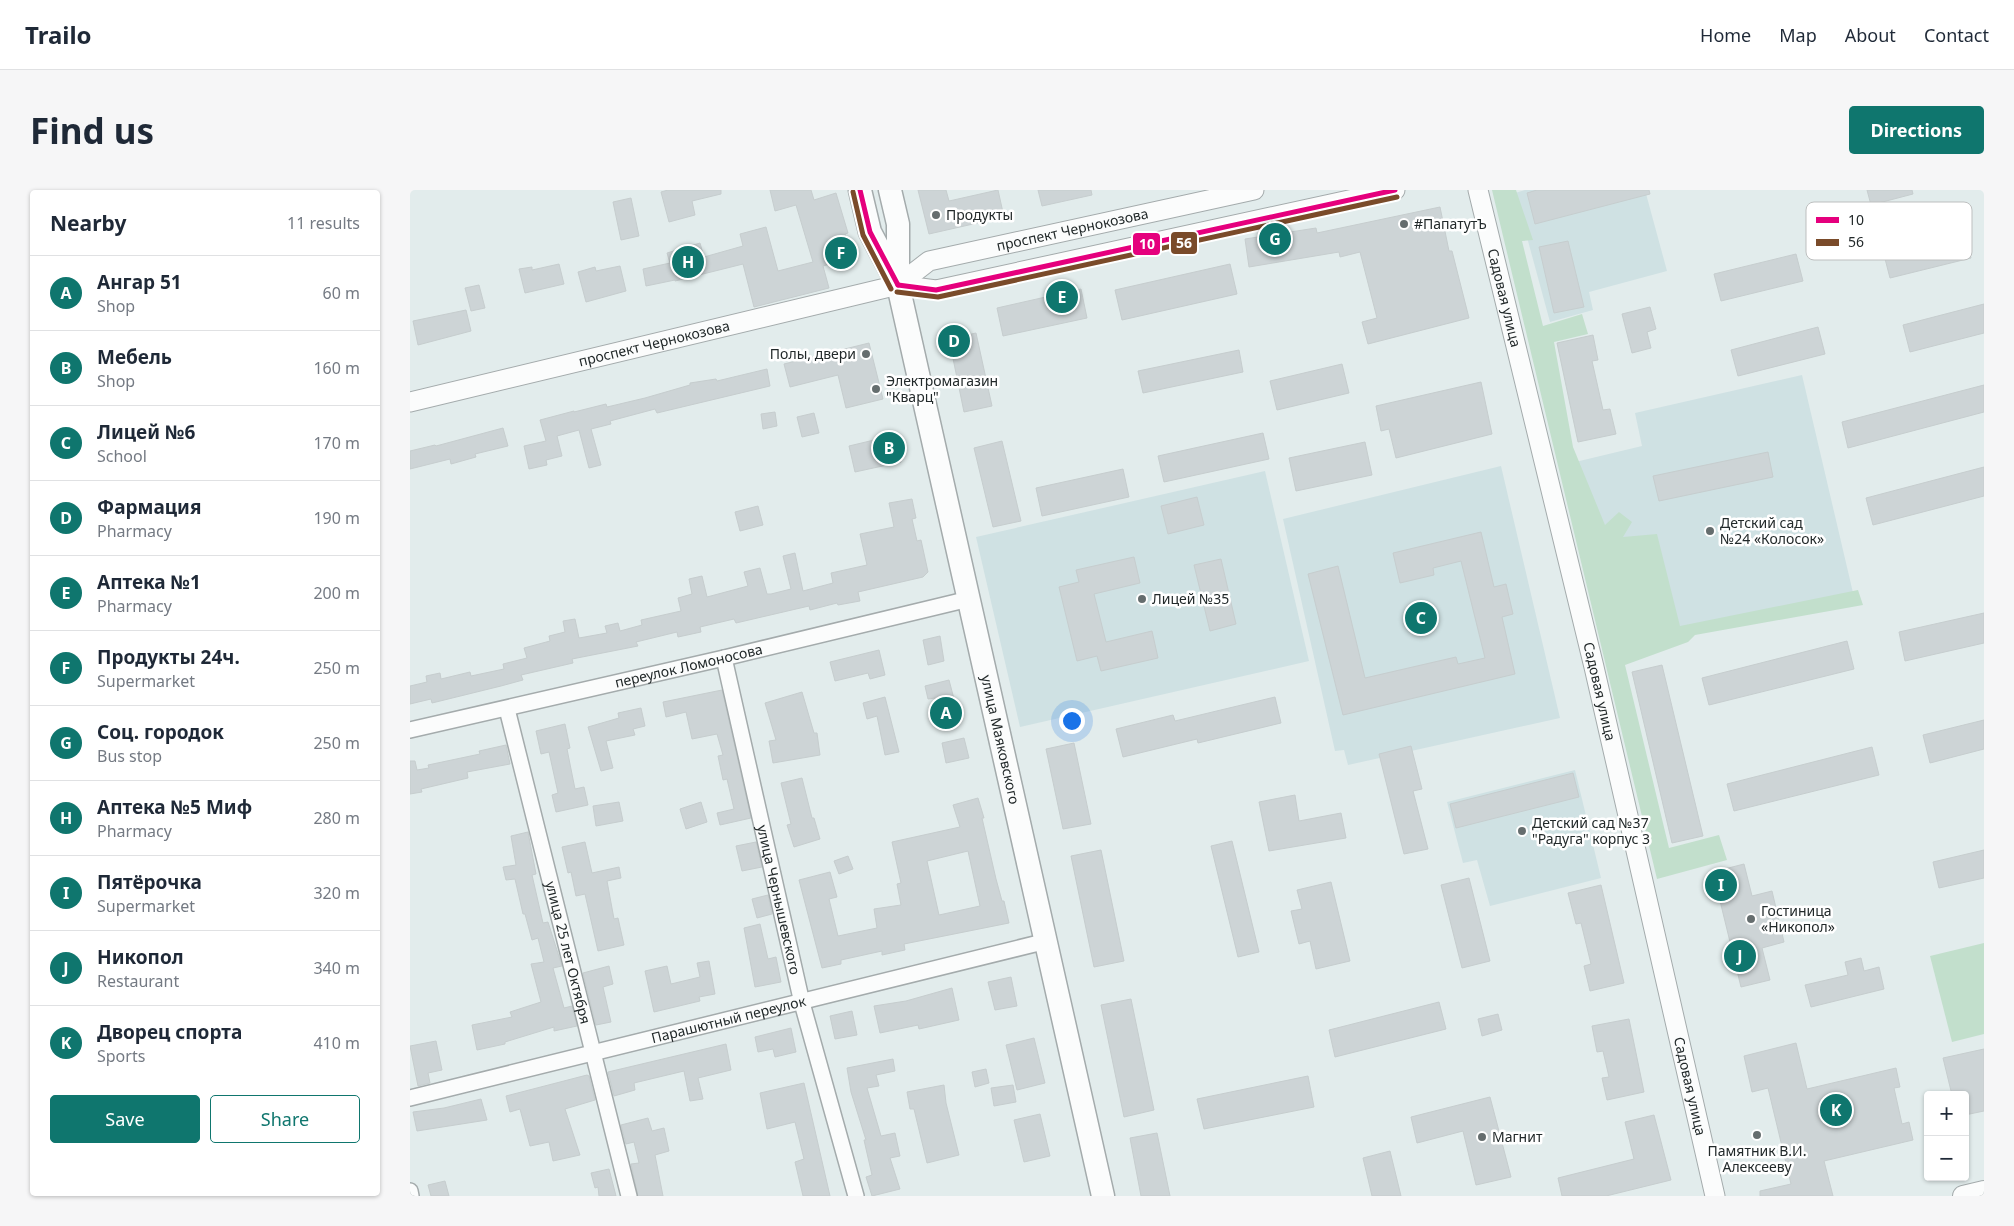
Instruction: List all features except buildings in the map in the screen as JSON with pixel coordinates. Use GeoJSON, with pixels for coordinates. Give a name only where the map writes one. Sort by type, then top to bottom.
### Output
{"type":"FeatureCollection","features":[{"type":"Feature","properties":{"kind":"main road","name":"улица Маяковского"},"geometry":{"type":"LineString","coordinates":[[860,190],[870,232],[898,284]]}},
{"type":"Feature","properties":{"kind":"main road","name":"улица Маяковского"},"geometry":{"type":"LineString","coordinates":[[890,190],[898,224],[898,284],[1103,1196]]}},
{"type":"Feature","properties":{"kind":"main road"},"geometry":{"type":"LineString","coordinates":[[1963,1196],[1984,1191]]}},
{"type":"Feature","properties":{"kind":"street","name":"проспект Чернокозова"},"geometry":{"type":"LineString","coordinates":[[410,402],[898,284],[929,262],[1254,190]]}},
{"type":"Feature","properties":{"kind":"street","name":"проспект Чернокозова"},"geometry":{"type":"LineString","coordinates":[[898,284],[936,290],[1395,190]]}},
{"type":"Feature","properties":{"kind":"street","name":"Садовая улица"},"geometry":{"type":"LineString","coordinates":[[1478,190],[1594,666],[1715,1196]]}},
{"type":"Feature","properties":{"kind":"street","name":"переулок Ломоносова"},"geometry":{"type":"LineString","coordinates":[[410,730],[507,709],[969,599]]}},
{"type":"Feature","properties":{"kind":"street","name":"улица Чернышевского"},"geometry":{"type":"LineString","coordinates":[[724,658],[802,1003],[856,1196]]}},
{"type":"Feature","properties":{"kind":"street","name":"улица 25 лет Октября"},"geometry":{"type":"LineString","coordinates":[[507,709],[629,1196]]}},
{"type":"Feature","properties":{"kind":"street","name":"Парашютный переулок"},"geometry":{"type":"LineString","coordinates":[[410,1098],[802,1003],[1047,941]]}},
{"type":"Feature","properties":{"kind":"street"},"geometry":{"type":"LineString","coordinates":[[410,1191],[411,1196]]}},
{"type":"Feature","properties":{"kind":"shaded area"},"geometry":{"type":"Polygon","coordinates":[[[1525,190],[1645,190],[1667,271],[1589,292],[1593,310],[1550,322],[1515,193],[1525,190]]]}},
{"type":"Feature","properties":{"kind":"shaded area","name":"Детский сад №24 «Колосок»"},"geometry":{"type":"Polygon","coordinates":[[[1802,375],[1854,597],[1611,653],[1567,464],[1642,446],[1635,413],[1802,375]]]}},
{"type":"Feature","properties":{"kind":"shaded area"},"geometry":{"type":"Polygon","coordinates":[[[1501,466],[1560,718],[1348,765],[1344,750],[1335,751],[1283,519],[1501,466]]]}},
{"type":"Feature","properties":{"kind":"shaded area","name":"Лицей №35"},"geometry":{"type":"Polygon","coordinates":[[[1265,471],[1309,661],[1020,727],[976,537],[1265,471]]]}},
{"type":"Feature","properties":{"kind":"shaded area","name":"Детский сад №37 \"Радуга\" корпус 3"},"geometry":{"type":"Polygon","coordinates":[[[1575,770],[1601,878],[1490,906],[1477,860],[1463,863],[1447,802],[1575,770]]]}},
{"type":"Feature","properties":{"kind":"green space"},"geometry":{"type":"Polygon","coordinates":[[[1492,190],[1516,190],[1533,240],[1522,241],[1543,326],[1582,314],[1588,334],[1554,342],[1573,447],[1605,525],[1619,512],[1632,522],[1623,537],[1657,534],[1680,626],[1858,590],[1863,605],[1695,635],[1688,642],[1625,665],[1669,848],[1719,835],[1727,860],[1657,879],[1492,190]]]}},
{"type":"Feature","properties":{"kind":"green space"},"geometry":{"type":"Polygon","coordinates":[[[1984,943],[1984,1034],[1952,1042],[1930,956],[1984,943]]]}},
{"type":"Feature","properties":{"kind":"transit line","name":"10"},"geometry":{"type":"LineString","coordinates":[[860,190],[870,232],[898,285]]}},
{"type":"Feature","properties":{"kind":"transit line","name":"10"},"geometry":{"type":"LineString","coordinates":[[898,285],[936,290],[1395,190]]}},
{"type":"Feature","properties":{"kind":"transit line","name":"56"},"geometry":{"type":"LineString","coordinates":[[853,192],[863,235],[891,289]]}},
{"type":"Feature","properties":{"kind":"transit line","name":"56"},"geometry":{"type":"LineString","coordinates":[[897,292],[938,297],[1397,197]]}},
{"type":"Feature","properties":{"kind":"place","name":"Продукты"},"geometry":{"type":"Point","coordinates":[936,215]}},
{"type":"Feature","properties":{"kind":"place","name":"#ПапатутЪ"},"geometry":{"type":"Point","coordinates":[1404,224]}},
{"type":"Feature","properties":{"kind":"place","name":"Соц. городок"},"geometry":{"type":"Point","coordinates":[1275,239]}},
{"type":"Feature","properties":{"kind":"place","name":"Продукты 24ч."},"geometry":{"type":"Point","coordinates":[841,253]}},
{"type":"Feature","properties":{"kind":"place","name":"Аптека №5 Миф"},"geometry":{"type":"Point","coordinates":[688,262]}},
{"type":"Feature","properties":{"kind":"place","name":"Аптека №1"},"geometry":{"type":"Point","coordinates":[1062,297]}},
{"type":"Feature","properties":{"kind":"place","name":"Фармация"},"geometry":{"type":"Point","coordinates":[954,341]}},
{"type":"Feature","properties":{"kind":"place","name":"Полы, двери"},"geometry":{"type":"Point","coordinates":[866,354]}},
{"type":"Feature","properties":{"kind":"place","name":"Электромагазин \"Кварц\""},"geometry":{"type":"Point","coordinates":[876,389]}},
{"type":"Feature","properties":{"kind":"place","name":"Мебель"},"geometry":{"type":"Point","coordinates":[889,448]}},
{"type":"Feature","properties":{"kind":"place","name":"Детский сад №24 «Колосок»"},"geometry":{"type":"Point","coordinates":[1710,531]}},
{"type":"Feature","properties":{"kind":"place","name":"Лицей №35"},"geometry":{"type":"Point","coordinates":[1142,599]}},
{"type":"Feature","properties":{"kind":"place","name":"Лицей №6"},"geometry":{"type":"Point","coordinates":[1421,618]}},
{"type":"Feature","properties":{"kind":"place","name":"Ангар 51"},"geometry":{"type":"Point","coordinates":[946,713]}},
{"type":"Feature","properties":{"kind":"place","name":"Детский сад №37 \"Радуга\" корпус 3"},"geometry":{"type":"Point","coordinates":[1522,831]}},
{"type":"Feature","properties":{"kind":"place","name":"Пятёрочка"},"geometry":{"type":"Point","coordinates":[1721,885]}},
{"type":"Feature","properties":{"kind":"place","name":"Гостиница «Никопол»"},"geometry":{"type":"Point","coordinates":[1751,919]}},
{"type":"Feature","properties":{"kind":"place","name":"Никопол"},"geometry":{"type":"Point","coordinates":[1740,956]}},
{"type":"Feature","properties":{"kind":"place","name":"Дворец спорта"},"geometry":{"type":"Point","coordinates":[1836,1110]}},
{"type":"Feature","properties":{"kind":"place","name":"Памятник В.И. Алексееву"},"geometry":{"type":"Point","coordinates":[1757,1135]}},
{"type":"Feature","properties":{"kind":"place","name":"Магнит"},"geometry":{"type":"Point","coordinates":[1482,1137]}}]}
